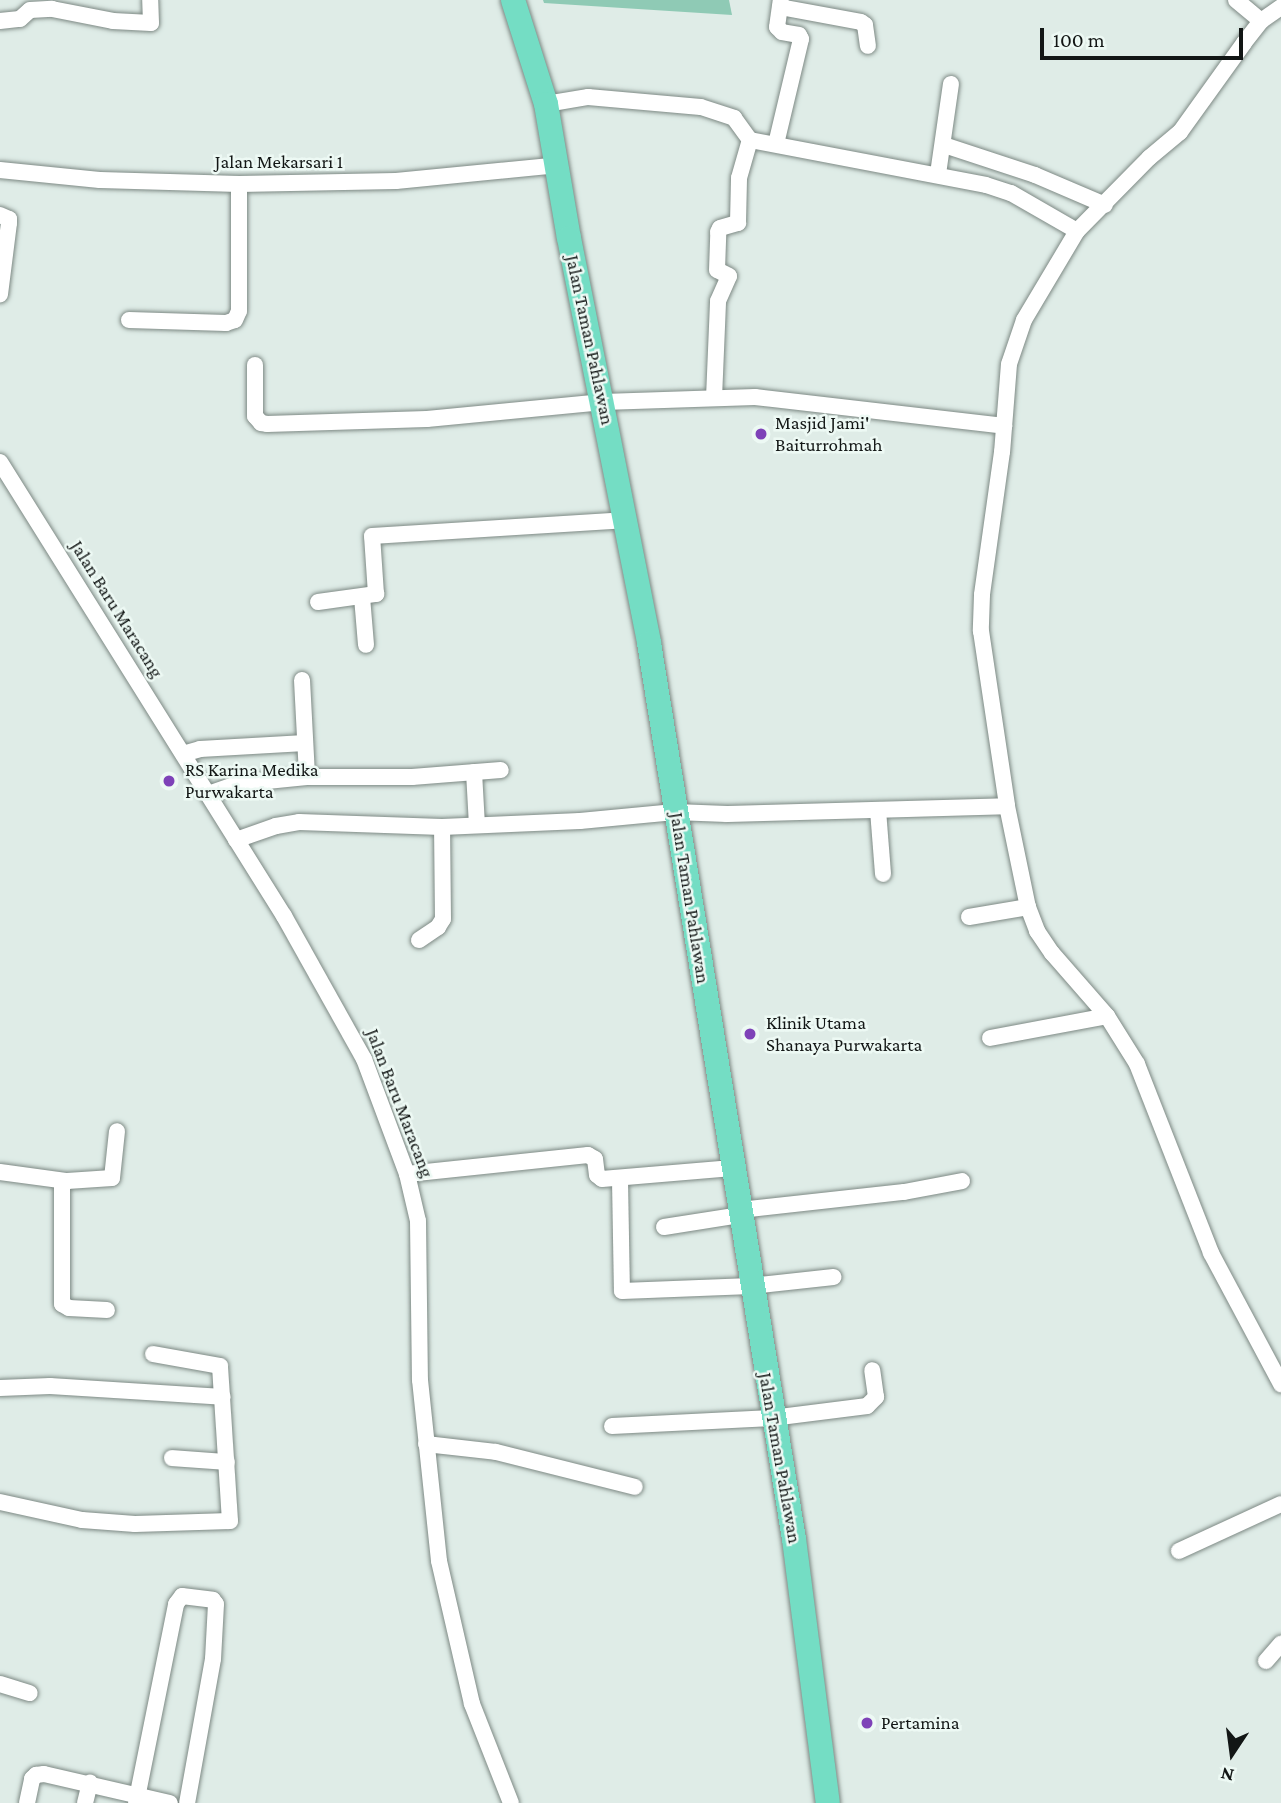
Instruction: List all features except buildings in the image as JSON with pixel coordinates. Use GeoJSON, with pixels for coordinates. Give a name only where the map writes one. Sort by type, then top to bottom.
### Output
{"type":"FeatureCollection","features":[{"type":"Feature","properties":{"kind":"main road","name":"Jalan Taman Pahlawan"},"geometry":{"type":"LineString","coordinates":[[513,0],[546,104],[569,238],[627,520],[772,1418],[794,1539],[828,1803]]}},
{"type":"Feature","properties":{"kind":"street"},"geometry":{"type":"LineString","coordinates":[[0,21],[20,19],[30,10],[52,9],[113,21],[151,23],[150,0]]}},
{"type":"Feature","properties":{"kind":"street"},"geometry":{"type":"LineString","coordinates":[[1236,0],[1261,21]]}},
{"type":"Feature","properties":{"kind":"street"},"geometry":{"type":"LineString","coordinates":[[776,145],[801,39],[799,35],[779,30],[780,4],[861,22],[865,25],[868,46]]}},
{"type":"Feature","properties":{"kind":"street"},"geometry":{"type":"LineString","coordinates":[[1281,6],[1261,21],[1180,132],[1149,158],[1077,231],[1030,309],[1016,339],[1009,364],[1004,426],[982,595],[981,631],[1007,806],[1028,907],[1037,931],[1052,953],[1107,1016],[1144,1078],[1211,1252],[1281,1384]]}},
{"type":"Feature","properties":{"kind":"street"},"geometry":{"type":"LineString","coordinates":[[938,174],[951,84]]}},
{"type":"Feature","properties":{"kind":"street"},"geometry":{"type":"LineString","coordinates":[[546,104],[588,97],[702,107],[734,118],[750,139],[812,154],[938,174],[1011,193],[1077,231]]}},
{"type":"Feature","properties":{"kind":"street"},"geometry":{"type":"LineString","coordinates":[[714,398],[718,301],[729,276],[717,270],[718,232],[720,228],[738,223],[739,178],[750,139]]}},
{"type":"Feature","properties":{"kind":"street"},"geometry":{"type":"LineString","coordinates":[[944,145],[1035,175],[1105,205]]}},
{"type":"Feature","properties":{"kind":"street","name":"Jalan Mekarsari 1"},"geometry":{"type":"LineString","coordinates":[[0,170],[100,180],[239,184],[396,181],[558,165]]}},
{"type":"Feature","properties":{"kind":"street"},"geometry":{"type":"LineString","coordinates":[[129,320],[235,320],[239,311],[239,184]]}},
{"type":"Feature","properties":{"kind":"street"},"geometry":{"type":"LineString","coordinates":[[0,215],[9,219],[0,294]]}},
{"type":"Feature","properties":{"kind":"street"},"geometry":{"type":"LineString","coordinates":[[255,365],[255,416],[267,424],[426,419],[603,402],[714,398],[796,400],[1004,426]]}},
{"type":"Feature","properties":{"kind":"street","name":"Jalan Baru Maracang"},"geometry":{"type":"LineString","coordinates":[[0,462],[208,794],[349,1027],[364,1059],[407,1174],[418,1221],[421,1380],[439,1561],[472,1704],[511,1803]]}},
{"type":"Feature","properties":{"kind":"street"},"geometry":{"type":"LineString","coordinates":[[318,602],[362,597],[377,591],[372,536],[627,520]]}},
{"type":"Feature","properties":{"kind":"street"},"geometry":{"type":"LineString","coordinates":[[362,597],[366,645]]}},
{"type":"Feature","properties":{"kind":"street"},"geometry":{"type":"LineString","coordinates":[[302,680],[307,777]]}},
{"type":"Feature","properties":{"kind":"street"},"geometry":{"type":"LineString","coordinates":[[183,754],[200,749],[305,743]]}},
{"type":"Feature","properties":{"kind":"street"},"geometry":{"type":"LineString","coordinates":[[208,794],[237,784],[307,777],[378,778],[500,770]]}},
{"type":"Feature","properties":{"kind":"street"},"geometry":{"type":"LineString","coordinates":[[474,772],[477,825]]}},
{"type":"Feature","properties":{"kind":"street"},"geometry":{"type":"LineString","coordinates":[[236,840],[276,826],[299,822],[442,827],[676,812],[1007,806]]}},
{"type":"Feature","properties":{"kind":"street"},"geometry":{"type":"LineString","coordinates":[[878,810],[883,874]]}},
{"type":"Feature","properties":{"kind":"street"},"geometry":{"type":"LineString","coordinates":[[419,940],[438,927],[443,919],[442,827]]}},
{"type":"Feature","properties":{"kind":"street"},"geometry":{"type":"LineString","coordinates":[[969,917],[1028,907]]}},
{"type":"Feature","properties":{"kind":"street"},"geometry":{"type":"LineString","coordinates":[[990,1038],[1107,1016]]}},
{"type":"Feature","properties":{"kind":"street"},"geometry":{"type":"LineString","coordinates":[[0,1172],[62,1181],[112,1178],[117,1131]]}},
{"type":"Feature","properties":{"kind":"street"},"geometry":{"type":"LineString","coordinates":[[407,1174],[588,1155],[595,1159],[598,1178],[620,1180],[733,1168]]}},
{"type":"Feature","properties":{"kind":"street"},"geometry":{"type":"LineString","coordinates":[[620,1180],[622,1291],[751,1286],[834,1277]]}},
{"type":"Feature","properties":{"kind":"street"},"geometry":{"type":"LineString","coordinates":[[62,1181],[62,1304],[69,1308],[107,1310]]}},
{"type":"Feature","properties":{"kind":"street"},"geometry":{"type":"LineString","coordinates":[[664,1227],[962,1181]]}},
{"type":"Feature","properties":{"kind":"street"},"geometry":{"type":"LineString","coordinates":[[0,1502],[82,1520],[135,1524],[227,1522],[230,1519],[227,1462],[218,1364],[153,1354]]}},
{"type":"Feature","properties":{"kind":"street"},"geometry":{"type":"LineString","coordinates":[[612,1426],[772,1418],[867,1406],[876,1397],[872,1370]]}},
{"type":"Feature","properties":{"kind":"street"},"geometry":{"type":"LineString","coordinates":[[0,1388],[50,1386],[223,1397]]}},
{"type":"Feature","properties":{"kind":"street"},"geometry":{"type":"LineString","coordinates":[[426,1444],[496,1452],[635,1486]]}},
{"type":"Feature","properties":{"kind":"street"},"geometry":{"type":"LineString","coordinates":[[172,1458],[227,1462]]}},
{"type":"Feature","properties":{"kind":"street"},"geometry":{"type":"LineString","coordinates":[[1179,1552],[1281,1504]]}},
{"type":"Feature","properties":{"kind":"street"},"geometry":{"type":"LineString","coordinates":[[137,1799],[177,1600],[182,1596],[213,1600],[216,1604],[213,1659],[187,1803]]}},
{"type":"Feature","properties":{"kind":"street"},"geometry":{"type":"LineString","coordinates":[[1266,1661],[1281,1644]]}},
{"type":"Feature","properties":{"kind":"street"},"geometry":{"type":"LineString","coordinates":[[0,1684],[30,1693]]}},
{"type":"Feature","properties":{"kind":"street"},"geometry":{"type":"LineString","coordinates":[[27,1803],[32,1779],[36,1774],[90,1783],[137,1799],[170,1803]]}},
{"type":"Feature","properties":{"kind":"street"},"geometry":{"type":"LineString","coordinates":[[85,1803],[90,1783]]}},
{"type":"Feature","properties":{"kind":"green space"},"geometry":{"type":"Polygon","coordinates":[[[543,0],[729,0],[732,15],[544,3],[543,0]]]}},
{"type":"Feature","properties":{"kind":"place","name":"Masjid Jami' Baiturrohmah"},"geometry":{"type":"Point","coordinates":[761,434]}},
{"type":"Feature","properties":{"kind":"place","name":"RS Karina Medika Purwakarta"},"geometry":{"type":"Point","coordinates":[169,781]}},
{"type":"Feature","properties":{"kind":"place","name":"Klinik Utama Shanaya Purwakarta"},"geometry":{"type":"Point","coordinates":[750,1034]}},
{"type":"Feature","properties":{"kind":"place","name":"Pertamina"},"geometry":{"type":"Point","coordinates":[867,1723]}}]}
